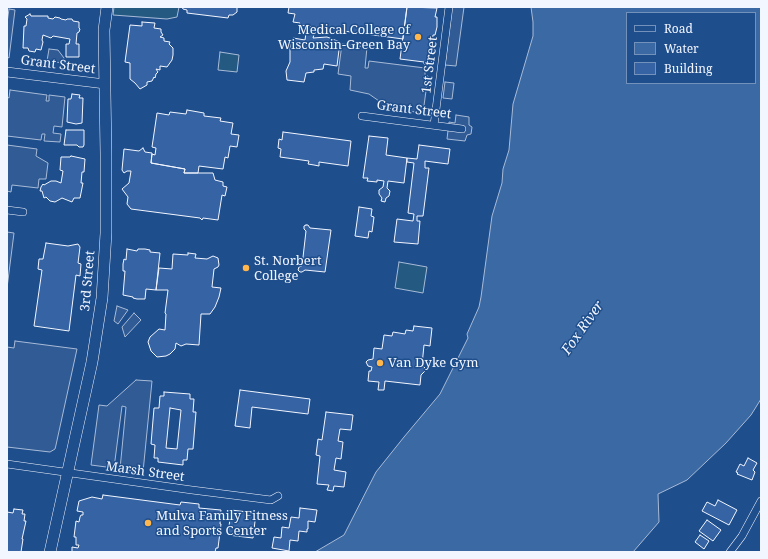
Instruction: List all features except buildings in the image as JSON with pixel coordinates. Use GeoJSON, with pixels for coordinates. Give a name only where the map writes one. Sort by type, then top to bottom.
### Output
{"type":"FeatureCollection","features":[{"type":"Feature","properties":{"kind":"main road","name":"3rd Street"},"geometry":{"type":"LineString","coordinates":[[50,552],[92,362],[102,298],[106,233],[104,30],[107,7]]}},
{"type":"Feature","properties":{"kind":"street","name":"1st Street"},"geometry":{"type":"LineString","coordinates":[[434,126],[449,7]]}},
{"type":"Feature","properties":{"kind":"street","name":"Grant Street"},"geometry":{"type":"LineString","coordinates":[[7,72],[105,84]]}},
{"type":"Feature","properties":{"kind":"street","name":"Grant Street"},"geometry":{"type":"LineString","coordinates":[[362,116],[462,129]]}},
{"type":"Feature","properties":{"kind":"street"},"geometry":{"type":"LineString","coordinates":[[7,210],[23,212]]}},
{"type":"Feature","properties":{"kind":"street","name":"Marsh Street"},"geometry":{"type":"LineString","coordinates":[[7,464],[271,500],[278,496]]}},
{"type":"Feature","properties":{"kind":"street"},"geometry":{"type":"LineString","coordinates":[[730,552],[742,536],[760,504]]}},
{"type":"Feature","properties":{"kind":"shaded area"},"geometry":{"type":"Polygon","coordinates":[[[114,7],[179,7],[177,17],[167,19],[113,15],[114,7]]]}},
{"type":"Feature","properties":{"kind":"shaded area"},"geometry":{"type":"Polygon","coordinates":[[[452,7],[464,7],[456,66],[445,65],[452,7]]]}},
{"type":"Feature","properties":{"kind":"shaded area"},"geometry":{"type":"Polygon","coordinates":[[[9,9],[15,10],[9,58],[7,57],[7,23],[9,9]]]}},
{"type":"Feature","properties":{"kind":"shaded area"},"geometry":{"type":"Polygon","coordinates":[[[342,44],[367,47],[365,68],[368,68],[369,61],[425,68],[425,75],[428,76],[423,113],[378,107],[379,101],[369,94],[350,90],[351,76],[338,74],[342,44]]]}},
{"type":"Feature","properties":{"kind":"shaded area"},"geometry":{"type":"Polygon","coordinates":[[[49,49],[58,50],[64,58],[63,63],[47,61],[49,49]]]}},
{"type":"Feature","properties":{"kind":"shaded area"},"geometry":{"type":"Polygon","coordinates":[[[220,52],[239,55],[237,72],[218,70],[220,52]]]}},
{"type":"Feature","properties":{"kind":"shaded area"},"geometry":{"type":"Polygon","coordinates":[[[445,82],[454,83],[452,99],[443,98],[445,82]]]}},
{"type":"Feature","properties":{"kind":"shaded area"},"geometry":{"type":"Polygon","coordinates":[[[10,90],[47,95],[46,101],[49,101],[49,95],[65,97],[62,127],[54,126],[53,133],[61,134],[60,142],[44,141],[45,134],[42,134],[41,140],[7,136],[7,97],[9,98],[10,90]]]}},
{"type":"Feature","properties":{"kind":"shaded area"},"geometry":{"type":"Polygon","coordinates":[[[456,115],[469,117],[469,125],[472,127],[471,134],[467,135],[465,141],[447,139],[449,122],[455,123],[456,115]]]}},
{"type":"Feature","properties":{"kind":"shaded area"},"geometry":{"type":"Polygon","coordinates":[[[7,145],[37,149],[36,156],[48,163],[46,179],[39,179],[38,188],[12,185],[11,192],[7,191],[7,145]]]}},
{"type":"Feature","properties":{"kind":"shaded area"},"geometry":{"type":"Polygon","coordinates":[[[7,232],[14,233],[7,288],[7,232]]]}},
{"type":"Feature","properties":{"kind":"shaded area"},"geometry":{"type":"Polygon","coordinates":[[[399,262],[427,267],[423,293],[395,288],[399,262]]]}},
{"type":"Feature","properties":{"kind":"shaded area"},"geometry":{"type":"Polygon","coordinates":[[[117,306],[128,310],[118,324],[114,321],[117,306]]]}},
{"type":"Feature","properties":{"kind":"shaded area"},"geometry":{"type":"Polygon","coordinates":[[[134,313],[141,320],[125,337],[122,327],[134,313]]]}},
{"type":"Feature","properties":{"kind":"shaded area"},"geometry":{"type":"Polygon","coordinates":[[[15,341],[77,349],[55,449],[50,452],[7,447],[7,347],[14,348],[15,341]]]}},
{"type":"Feature","properties":{"kind":"shaded area"},"geometry":{"type":"Polygon","coordinates":[[[136,380],[152,381],[143,472],[120,469],[126,407],[122,406],[114,468],[91,465],[99,405],[107,406],[136,380]]]}},
{"type":"Feature","properties":{"kind":"water","name":"Fox River"},"geometry":{"type":"Polygon","coordinates":[[[531,7],[761,7],[761,399],[751,415],[726,443],[687,480],[658,494],[659,522],[633,552],[315,552],[344,535],[376,472],[440,394],[468,338],[467,334],[479,307],[481,297],[492,216],[502,183],[503,169],[509,150],[513,104],[533,36],[531,7]]]}},
{"type":"Feature","properties":{"kind":"place","name":"Medical College of Wisconsin-Green Bay"},"geometry":{"type":"Point","coordinates":[418,37]}},
{"type":"Feature","properties":{"kind":"place","name":"St. Norbert College"},"geometry":{"type":"Point","coordinates":[246,268]}},
{"type":"Feature","properties":{"kind":"place","name":"Van Dyke Gym"},"geometry":{"type":"Point","coordinates":[380,363]}},
{"type":"Feature","properties":{"kind":"place","name":"Mulva Family Fitness and Sports Center"},"geometry":{"type":"Point","coordinates":[148,523]}}]}
